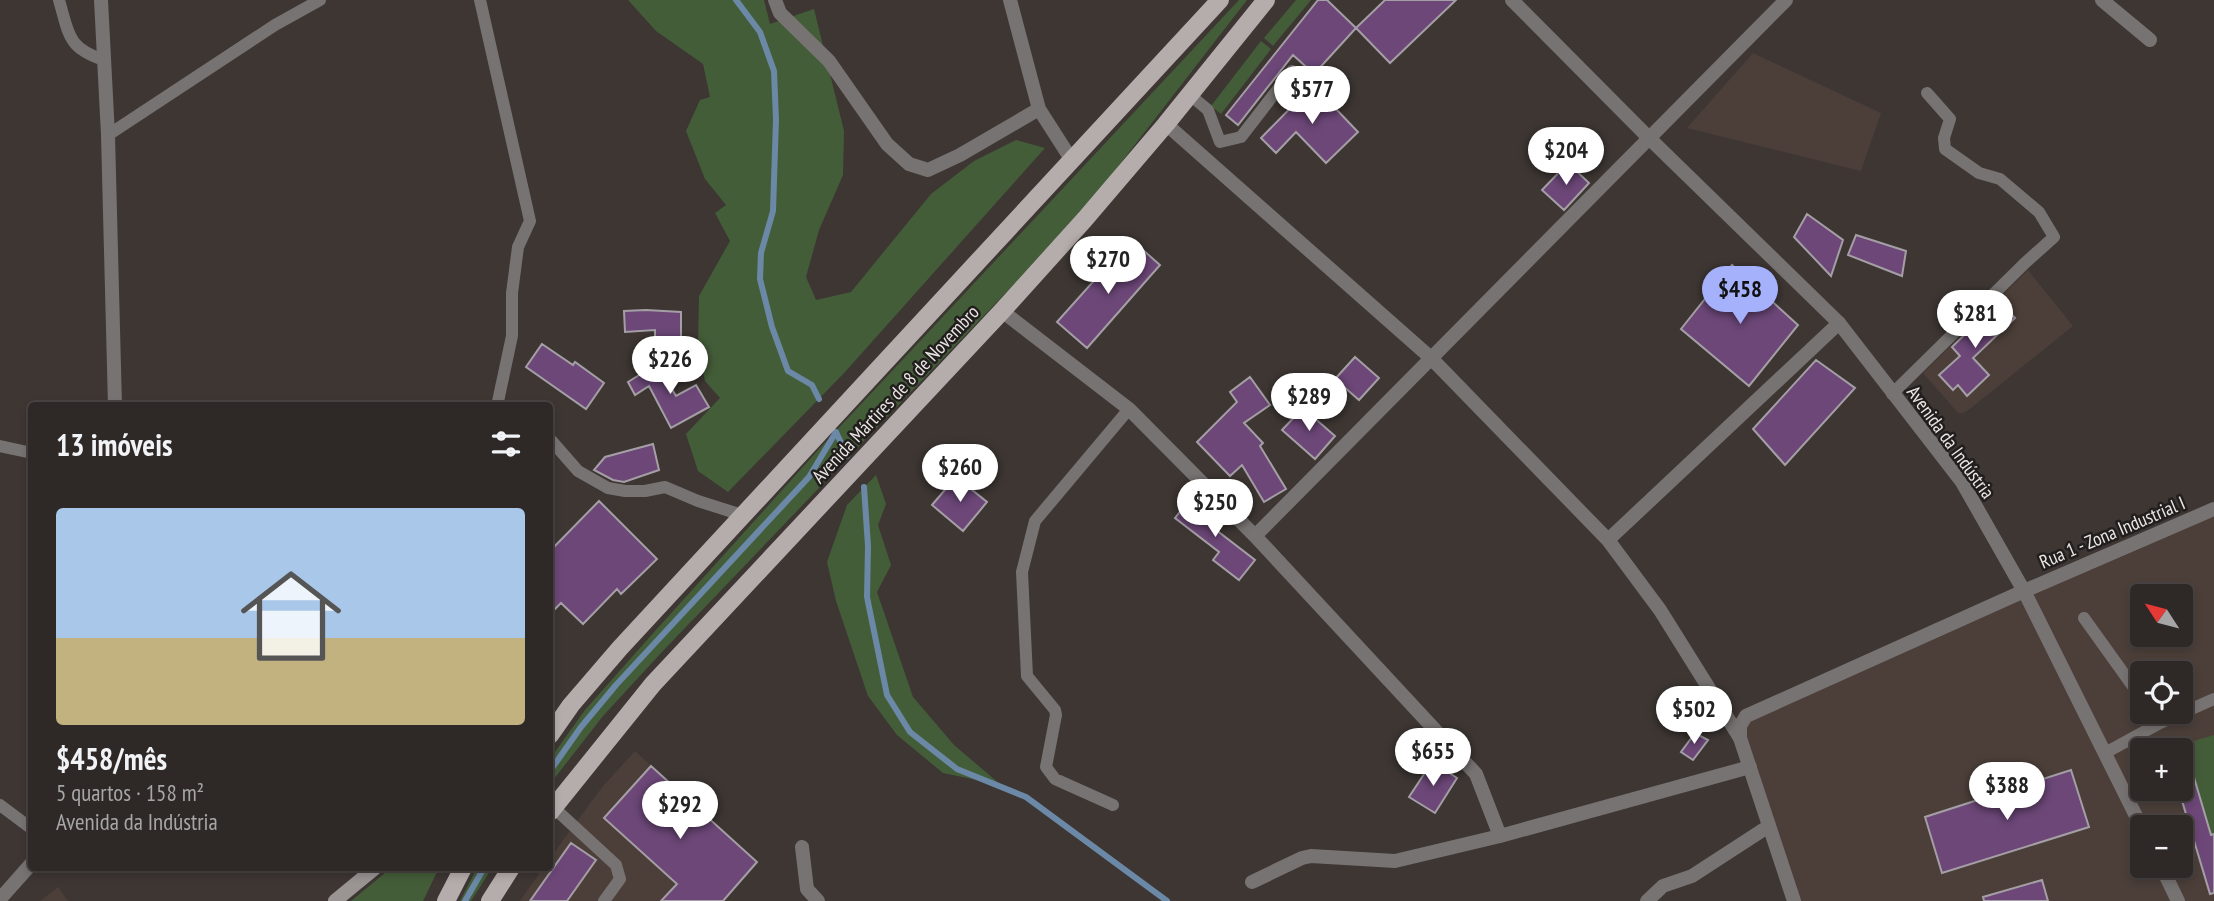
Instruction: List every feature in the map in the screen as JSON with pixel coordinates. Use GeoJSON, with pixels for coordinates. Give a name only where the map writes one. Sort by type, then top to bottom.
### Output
{"type":"FeatureCollection","features":[{"type":"Feature","properties":{"kind":"main road","name":"Avenida Mártires de 8 de Novembro"},"geometry":{"type":"LineString","coordinates":[[553,730],[620,648],[1220,0]]}},
{"type":"Feature","properties":{"kind":"main road","name":"Avenida Mártires de 8 de Novembro"},"geometry":{"type":"LineString","coordinates":[[553,807],[653,684],[1002,311],[1166,124],[1266,0]]}},
{"type":"Feature","properties":{"kind":"main road"},"geometry":{"type":"LineString","coordinates":[[553,720],[571,705]]}},
{"type":"Feature","properties":{"kind":"main road"},"geometry":{"type":"LineString","coordinates":[[335,901],[371,871]]}},
{"type":"Feature","properties":{"kind":"main road"},"geometry":{"type":"LineString","coordinates":[[446,901],[461,871]]}},
{"type":"Feature","properties":{"kind":"main road"},"geometry":{"type":"LineString","coordinates":[[490,901],[509,871]]}},
{"type":"Feature","properties":{"kind":"street"},"geometry":{"type":"LineString","coordinates":[[101,0],[108,135],[115,402]]}},
{"type":"Feature","properties":{"kind":"street"},"geometry":{"type":"LineString","coordinates":[[775,0],[780,13],[829,61],[887,144],[909,164],[929,170],[1040,109]]}},
{"type":"Feature","properties":{"kind":"street"},"geometry":{"type":"LineString","coordinates":[[1010,0],[1040,109],[1071,159]]}},
{"type":"Feature","properties":{"kind":"street"},"geometry":{"type":"LineString","coordinates":[[1255,536],[1786,0]]}},
{"type":"Feature","properties":{"kind":"street"},"geometry":{"type":"LineString","coordinates":[[2102,0],[2150,40]]}},
{"type":"Feature","properties":{"kind":"street","name":"Avenida da Indústria"},"geometry":{"type":"LineString","coordinates":[[1516,1],[1649,138],[1839,323],[1962,482],[2024,590],[2136,815]]}},
{"type":"Feature","properties":{"kind":"street"},"geometry":{"type":"LineString","coordinates":[[1166,124],[1431,358],[1608,540],[1660,610],[1740,738],[1794,901]]}},
{"type":"Feature","properties":{"kind":"street"},"geometry":{"type":"LineString","coordinates":[[1002,311],[1129,409],[1255,536],[1476,774],[1500,836]]}},
{"type":"Feature","properties":{"kind":"street"},"geometry":{"type":"LineString","coordinates":[[1608,540],[1839,323]]}},
{"type":"Feature","properties":{"kind":"street","name":"Rua 1 - Zona Industrial I"},"geometry":{"type":"LineString","coordinates":[[2024,590],[2214,509]]}},
{"type":"Feature","properties":{"kind":"street"},"geometry":{"type":"LineString","coordinates":[[1740,738],[1740,726],[1746,716],[1761,708],[2024,590]]}},
{"type":"Feature","properties":{"kind":"street"},"geometry":{"type":"LineString","coordinates":[[1252,882],[1302,858],[1395,861],[1500,836],[1750,767]]}},
{"type":"Feature","properties":{"kind":"street"},"geometry":{"type":"LineString","coordinates":[[1647,901],[1663,886],[1692,876],[1769,826]]}},
{"type":"Feature","properties":{"kind":"street"},"geometry":{"type":"LineString","coordinates":[[802,847],[807,889],[818,901]]}},
{"type":"Feature","properties":{"kind":"street"},"geometry":{"type":"LineString","coordinates":[[0,899],[28,868]]}},
{"type":"Feature","properties":{"kind":"street"},"geometry":{"type":"LineString","coordinates":[[2167,878],[2178,901]]}},
{"type":"Feature","properties":{"kind":"lane"},"geometry":{"type":"LineString","coordinates":[[58,0],[71,40],[86,54],[104,60]]}},
{"type":"Feature","properties":{"kind":"lane"},"geometry":{"type":"LineString","coordinates":[[108,135],[275,25],[320,0]]}},
{"type":"Feature","properties":{"kind":"lane"},"geometry":{"type":"LineString","coordinates":[[480,0],[530,220],[518,247],[512,293],[512,336],[501,402]]}},
{"type":"Feature","properties":{"kind":"lane"},"geometry":{"type":"LineString","coordinates":[[1206,159],[1220,142],[1241,137],[1292,71]]}},
{"type":"Feature","properties":{"kind":"lane"},"geometry":{"type":"LineString","coordinates":[[1892,394],[2025,262],[2054,237],[2039,212],[2000,179],[1979,173],[1945,149],[1944,138],[1950,119],[1927,93]]}},
{"type":"Feature","properties":{"kind":"lane"},"geometry":{"type":"LineString","coordinates":[[1190,95],[1208,110],[1220,142]]}},
{"type":"Feature","properties":{"kind":"lane"},"geometry":{"type":"LineString","coordinates":[[1114,805],[1055,779],[1046,767],[1056,715],[1055,710],[1027,677],[1022,572],[1035,521],[1129,409]]}},
{"type":"Feature","properties":{"kind":"lane"},"geometry":{"type":"LineString","coordinates":[[553,442],[578,471],[608,488],[645,491],[665,487],[742,515]]}},
{"type":"Feature","properties":{"kind":"lane"},"geometry":{"type":"LineString","coordinates":[[0,446],[28,452]]}},
{"type":"Feature","properties":{"kind":"lane"},"geometry":{"type":"LineString","coordinates":[[2084,618],[2130,682]]}},
{"type":"Feature","properties":{"kind":"lane"},"geometry":{"type":"LineString","coordinates":[[2193,706],[2214,699]]}},
{"type":"Feature","properties":{"kind":"lane"},"geometry":{"type":"LineString","coordinates":[[2105,752],[2147,724]]}},
{"type":"Feature","properties":{"kind":"lane"},"geometry":{"type":"LineString","coordinates":[[0,805],[28,826]]}},
{"type":"Feature","properties":{"kind":"lane"},"geometry":{"type":"LineString","coordinates":[[553,811],[616,865],[621,879],[604,901]]}},
{"type":"Feature","properties":{"kind":"shaded area"},"geometry":{"type":"Polygon","coordinates":[[[1753,53],[1881,113],[1861,171],[1687,128],[1753,53]]]}},
{"type":"Feature","properties":{"kind":"shaded area"},"geometry":{"type":"Polygon","coordinates":[[[2028,270],[2073,326],[1971,408],[1958,413],[1923,373],[2028,270]]]}},
{"type":"Feature","properties":{"kind":"shaded area"},"geometry":{"type":"Polygon","coordinates":[[[2214,509],[2214,901],[1794,901],[1740,738],[1746,716],[2214,509]]]}},
{"type":"Feature","properties":{"kind":"shaded area"},"geometry":{"type":"Polygon","coordinates":[[[635,751],[757,862],[723,901],[520,901],[541,871],[553,871],[553,854],[603,786],[635,751]]]}},
{"type":"Feature","properties":{"kind":"shaded area"},"geometry":{"type":"Polygon","coordinates":[[[58,887],[68,901],[40,901],[58,887]]]}},
{"type":"Feature","properties":{"kind":"green space"},"geometry":{"type":"Polygon","coordinates":[[[628,0],[764,0],[770,24],[814,9],[844,131],[843,175],[819,230],[806,277],[816,300],[851,292],[931,194],[974,161],[1016,140],[1045,148],[845,372],[728,492],[698,471],[686,434],[720,398],[705,381],[698,349],[699,296],[730,241],[715,213],[726,205],[705,179],[686,131],[700,100],[710,97],[703,64],[656,31],[628,0]]]}},
{"type":"Feature","properties":{"kind":"green space"},"geometry":{"type":"Polygon","coordinates":[[[1239,0],[1247,0],[1106,182],[1020,278],[661,653],[603,716],[553,780],[553,755],[585,710],[820,448],[1239,0]]]}},
{"type":"Feature","properties":{"kind":"green space"},"geometry":{"type":"Polygon","coordinates":[[[1296,0],[1311,0],[1273,46],[1264,38],[1296,0]]]}},
{"type":"Feature","properties":{"kind":"green space"},"geometry":{"type":"Polygon","coordinates":[[[1261,41],[1271,49],[1221,114],[1211,106],[1261,41]]]}},
{"type":"Feature","properties":{"kind":"green space"},"geometry":{"type":"Polygon","coordinates":[[[876,475],[886,504],[878,525],[891,565],[877,592],[913,697],[954,745],[1001,785],[943,773],[897,735],[868,696],[836,601],[827,562],[847,505],[876,475]]]}},
{"type":"Feature","properties":{"kind":"green space"},"geometry":{"type":"Polygon","coordinates":[[[2214,735],[2214,834],[2211,835],[2193,774],[2193,741],[2214,735]]]}},
{"type":"Feature","properties":{"kind":"green space"},"geometry":{"type":"Polygon","coordinates":[[[387,871],[438,871],[423,901],[351,901],[387,871]]]}},
{"type":"Feature","properties":{"kind":"green space"},"geometry":{"type":"Polygon","coordinates":[[[475,871],[490,871],[471,901],[460,901],[475,871]]]}},
{"type":"Feature","properties":{"kind":"building"},"geometry":{"type":"Polygon","coordinates":[[[1318,0],[1327,0],[1356,28],[1314,74],[1293,55],[1238,125],[1226,115],[1318,0]]]}},
{"type":"Feature","properties":{"kind":"building"},"geometry":{"type":"Polygon","coordinates":[[[1385,0],[1456,0],[1390,63],[1356,28],[1385,0]]]}},
{"type":"Feature","properties":{"kind":"building"},"geometry":{"type":"Polygon","coordinates":[[[1313,85],[1358,132],[1326,163],[1296,132],[1276,153],[1261,138],[1313,85]]]}},
{"type":"Feature","properties":{"kind":"building"},"geometry":{"type":"Polygon","coordinates":[[[1568,163],[1589,183],[1564,210],[1542,190],[1568,163]]]}},
{"type":"Feature","properties":{"kind":"building"},"geometry":{"type":"Polygon","coordinates":[[[1807,214],[1843,240],[1831,276],[1794,237],[1807,214]]]}},
{"type":"Feature","properties":{"kind":"building"},"geometry":{"type":"Polygon","coordinates":[[[1856,235],[1906,251],[1902,276],[1848,255],[1856,235]]]}},
{"type":"Feature","properties":{"kind":"building"},"geometry":{"type":"Polygon","coordinates":[[[1135,243],[1160,265],[1087,348],[1057,322],[1099,275],[1104,279],[1135,243]]]}},
{"type":"Feature","properties":{"kind":"building"},"geometry":{"type":"Polygon","coordinates":[[[1732,265],[1798,325],[1749,386],[1681,329],[1732,265]]]}},
{"type":"Feature","properties":{"kind":"building"},"geometry":{"type":"Polygon","coordinates":[[[1999,301],[2015,318],[1973,358],[1989,375],[1967,396],[1958,385],[1953,390],[1939,375],[1960,356],[1952,347],[1999,301]]]}},
{"type":"Feature","properties":{"kind":"building"},"geometry":{"type":"Polygon","coordinates":[[[624,311],[681,312],[681,337],[655,337],[655,330],[625,332],[624,311]]]}},
{"type":"Feature","properties":{"kind":"building"},"geometry":{"type":"Polygon","coordinates":[[[542,344],[573,365],[575,362],[604,383],[586,409],[526,367],[542,344]]]}},
{"type":"Feature","properties":{"kind":"building"},"geometry":{"type":"Polygon","coordinates":[[[1355,357],[1379,378],[1359,400],[1335,379],[1355,357]]]}},
{"type":"Feature","properties":{"kind":"building"},"geometry":{"type":"Polygon","coordinates":[[[1816,360],[1855,388],[1785,465],[1753,429],[1816,360]]]}},
{"type":"Feature","properties":{"kind":"building"},"geometry":{"type":"Polygon","coordinates":[[[657,364],[676,396],[696,385],[709,407],[671,428],[649,386],[635,395],[628,382],[657,364]]]}},
{"type":"Feature","properties":{"kind":"building"},"geometry":{"type":"Polygon","coordinates":[[[1250,377],[1270,405],[1244,423],[1263,443],[1260,446],[1286,489],[1264,502],[1242,465],[1230,476],[1197,442],[1237,402],[1230,392],[1250,377]]]}},
{"type":"Feature","properties":{"kind":"building"},"geometry":{"type":"Polygon","coordinates":[[[1303,408],[1335,436],[1315,459],[1282,430],[1303,408]]]}},
{"type":"Feature","properties":{"kind":"building"},"geometry":{"type":"Polygon","coordinates":[[[653,444],[659,470],[624,482],[613,480],[594,470],[605,457],[653,444]]]}},
{"type":"Feature","properties":{"kind":"building"},"geometry":{"type":"Polygon","coordinates":[[[956,477],[987,502],[963,531],[932,505],[956,477]]]}},
{"type":"Feature","properties":{"kind":"building"},"geometry":{"type":"Polygon","coordinates":[[[1191,498],[1217,518],[1211,526],[1255,560],[1239,580],[1213,560],[1219,552],[1175,518],[1191,498]]]}},
{"type":"Feature","properties":{"kind":"building"},"geometry":{"type":"Polygon","coordinates":[[[599,501],[657,559],[621,594],[617,589],[583,624],[561,603],[553,611],[553,548],[599,501]]]}},
{"type":"Feature","properties":{"kind":"building"},"geometry":{"type":"Polygon","coordinates":[[[1695,733],[1708,740],[1693,760],[1681,752],[1695,733]]]}},
{"type":"Feature","properties":{"kind":"building"},"geometry":{"type":"Polygon","coordinates":[[[1432,762],[1457,778],[1435,813],[1409,797],[1432,762]]]}},
{"type":"Feature","properties":{"kind":"building"},"geometry":{"type":"Polygon","coordinates":[[[651,766],[757,862],[723,901],[661,901],[677,884],[604,818],[651,766]]]}},
{"type":"Feature","properties":{"kind":"building"},"geometry":{"type":"Polygon","coordinates":[[[2071,770],[2089,827],[1942,873],[1925,817],[2071,770]]]}},
{"type":"Feature","properties":{"kind":"building"},"geometry":{"type":"Polygon","coordinates":[[[2193,774],[2211,835],[2214,834],[2214,893],[2210,894],[2193,837],[2193,815],[2186,815],[2182,801],[2193,801],[2193,774]]]}},
{"type":"Feature","properties":{"kind":"building"},"geometry":{"type":"Polygon","coordinates":[[[571,843],[596,860],[567,901],[530,901],[571,843]]]}},
{"type":"Feature","properties":{"kind":"building"},"geometry":{"type":"Polygon","coordinates":[[[2042,880],[2048,901],[1984,901],[1983,897],[2042,880]]]}},
{"type":"Feature","properties":{"kind":"waterway"},"geometry":{"type":"LineString","coordinates":[[736,0],[760,32],[774,71],[776,120],[773,211],[761,253],[760,279],[772,327],[788,371],[812,385],[819,399]]}},
{"type":"Feature","properties":{"kind":"waterway"},"geometry":{"type":"LineString","coordinates":[[836,432],[847,456]]}},
{"type":"Feature","properties":{"kind":"waterway"},"geometry":{"type":"LineString","coordinates":[[553,767],[616,685],[809,477],[836,432]]}},
{"type":"Feature","properties":{"kind":"waterway"},"geometry":{"type":"LineString","coordinates":[[864,487],[868,546],[867,597],[887,695],[910,732],[957,769],[1026,797],[1167,901]]}},
{"type":"Feature","properties":{"kind":"waterway"},"geometry":{"type":"LineString","coordinates":[[465,901],[482,871]]}}]}
